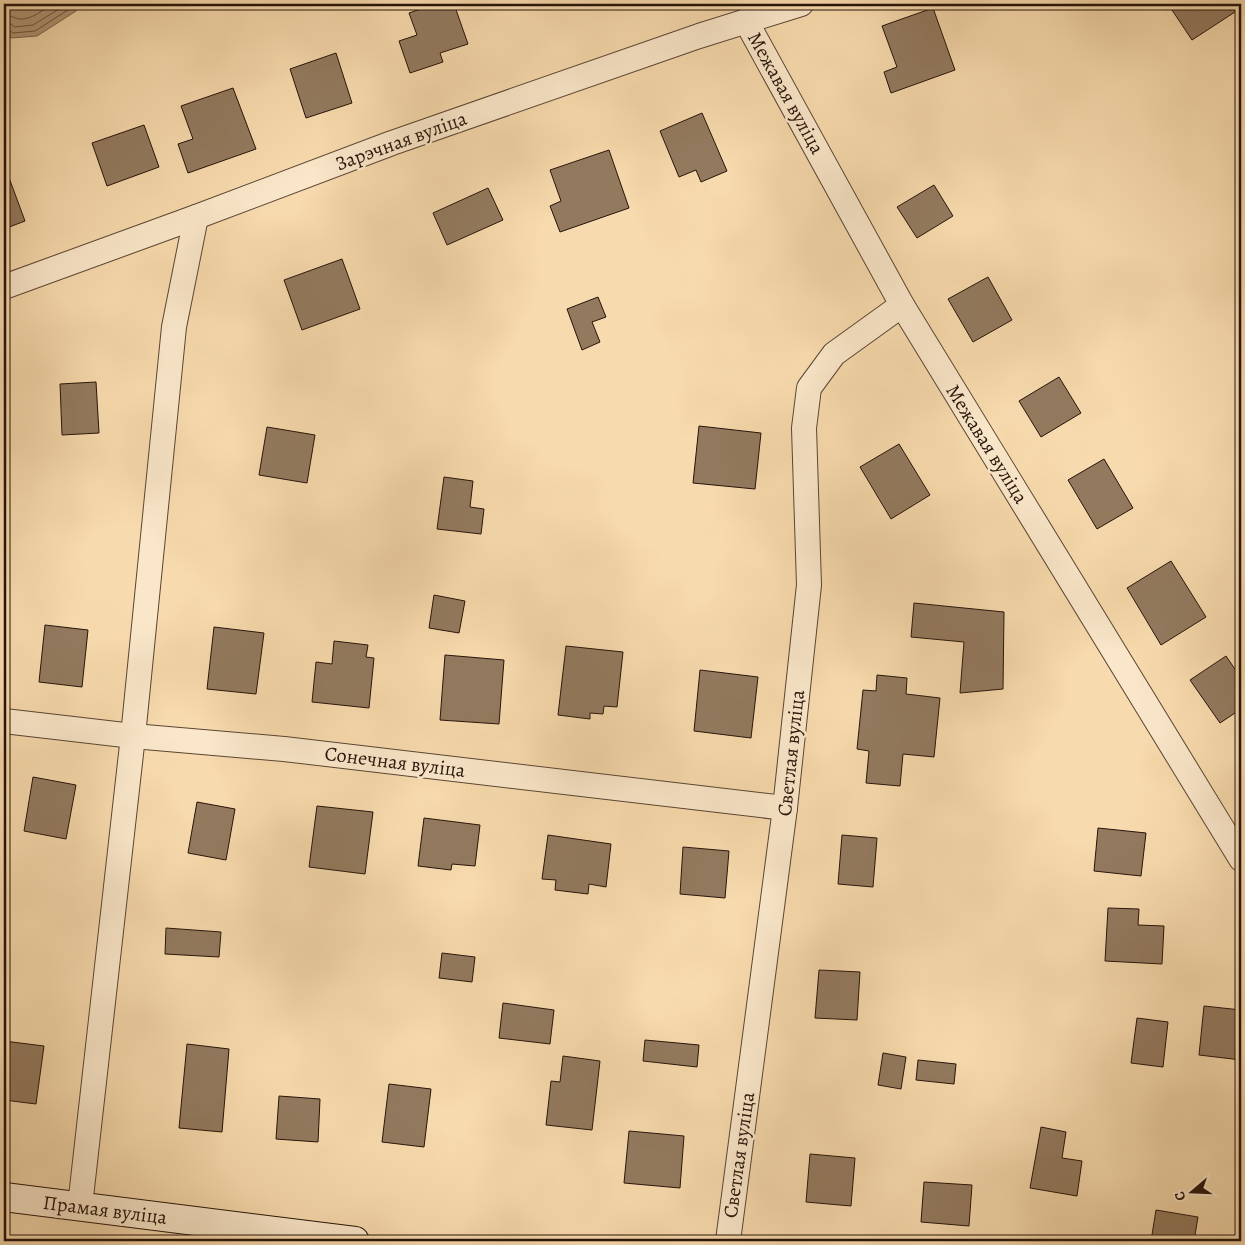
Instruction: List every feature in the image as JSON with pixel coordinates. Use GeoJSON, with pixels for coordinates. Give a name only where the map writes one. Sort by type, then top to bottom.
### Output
{"type":"FeatureCollection","features":[{"type":"Feature","properties":{"kind":"street","name":"Зарэчная вуліца"},"geometry":{"type":"LineString","coordinates":[[4,287],[392,143],[746,21],[801,4]]}},
{"type":"Feature","properties":{"kind":"street","name":"Межавая вуліца"},"geometry":{"type":"LineString","coordinates":[[746,21],[902,306],[1241,859]]}},
{"type":"Feature","properties":{"kind":"street"},"geometry":{"type":"LineString","coordinates":[[80,1206],[134,736],[174,327],[196,217]]}},
{"type":"Feature","properties":{"kind":"street","name":"Светлая вуліца"},"geometry":{"type":"LineString","coordinates":[[728,1241],[785,808],[809,585],[804,428],[809,388],[834,354],[902,306]]}},
{"type":"Feature","properties":{"kind":"street","name":"Сонечная вуліца"},"geometry":{"type":"LineString","coordinates":[[4,721],[134,736],[284,749],[785,808]]}},
{"type":"Feature","properties":{"kind":"street","name":"Прамая вуліца"},"geometry":{"type":"LineString","coordinates":[[4,1198],[355,1241]]}},
{"type":"Feature","properties":{"kind":"water"},"geometry":{"type":"Polygon","coordinates":[[[4,4],[79,4],[76,11],[37,36],[11,38],[4,32],[4,4]]]}},
{"type":"Feature","properties":{"kind":"building"},"geometry":{"type":"Polygon","coordinates":[[[435,4],[454,4],[468,44],[440,53],[443,62],[410,73],[399,41],[417,35],[409,13],[435,4]]]}},
{"type":"Feature","properties":{"kind":"building"},"geometry":{"type":"Polygon","coordinates":[[[1168,4],[1234,4],[1238,10],[1192,40],[1168,4]]]}},
{"type":"Feature","properties":{"kind":"building"},"geometry":{"type":"Polygon","coordinates":[[[933,8],[955,70],[891,93],[884,72],[897,67],[882,26],[933,8]]]}},
{"type":"Feature","properties":{"kind":"building"},"geometry":{"type":"Polygon","coordinates":[[[336,53],[352,103],[306,118],[290,69],[336,53]]]}},
{"type":"Feature","properties":{"kind":"building"},"geometry":{"type":"Polygon","coordinates":[[[233,88],[256,149],[188,173],[178,144],[193,139],[181,106],[233,88]]]}},
{"type":"Feature","properties":{"kind":"building"},"geometry":{"type":"Polygon","coordinates":[[[702,113],[727,171],[701,182],[696,170],[679,177],[660,131],[702,113]]]}},
{"type":"Feature","properties":{"kind":"building"},"geometry":{"type":"Polygon","coordinates":[[[144,125],[159,167],[107,186],[92,143],[144,125]]]}},
{"type":"Feature","properties":{"kind":"building"},"geometry":{"type":"Polygon","coordinates":[[[609,150],[629,208],[560,232],[550,206],[561,201],[550,170],[609,150]]]}},
{"type":"Feature","properties":{"kind":"building"},"geometry":{"type":"Polygon","coordinates":[[[8,175],[25,221],[4,229],[4,177],[8,175]]]}},
{"type":"Feature","properties":{"kind":"building"},"geometry":{"type":"Polygon","coordinates":[[[934,185],[953,216],[917,238],[897,207],[934,185]]]}},
{"type":"Feature","properties":{"kind":"building"},"geometry":{"type":"Polygon","coordinates":[[[488,188],[503,220],[447,245],[433,213],[488,188]]]}},
{"type":"Feature","properties":{"kind":"building"},"geometry":{"type":"Polygon","coordinates":[[[342,259],[360,309],[302,330],[284,280],[342,259]]]}},
{"type":"Feature","properties":{"kind":"building"},"geometry":{"type":"Polygon","coordinates":[[[988,277],[1012,320],[973,342],[948,299],[988,277]]]}},
{"type":"Feature","properties":{"kind":"building"},"geometry":{"type":"Polygon","coordinates":[[[598,297],[606,317],[592,322],[600,342],[582,350],[567,309],[598,297]]]}},
{"type":"Feature","properties":{"kind":"building"},"geometry":{"type":"Polygon","coordinates":[[[1059,377],[1081,413],[1041,437],[1019,401],[1059,377]]]}},
{"type":"Feature","properties":{"kind":"building"},"geometry":{"type":"Polygon","coordinates":[[[96,382],[99,433],[62,435],[60,384],[96,382]]]}},
{"type":"Feature","properties":{"kind":"building"},"geometry":{"type":"Polygon","coordinates":[[[699,426],[761,433],[755,489],[693,483],[699,426]]]}},
{"type":"Feature","properties":{"kind":"building"},"geometry":{"type":"Polygon","coordinates":[[[267,427],[315,435],[307,483],[259,475],[267,427]]]}},
{"type":"Feature","properties":{"kind":"building"},"geometry":{"type":"Polygon","coordinates":[[[899,444],[930,495],[891,519],[860,467],[899,444]]]}},
{"type":"Feature","properties":{"kind":"building"},"geometry":{"type":"Polygon","coordinates":[[[1104,459],[1133,508],[1097,529],[1068,480],[1104,459]]]}},
{"type":"Feature","properties":{"kind":"building"},"geometry":{"type":"Polygon","coordinates":[[[444,477],[473,481],[470,507],[484,509],[481,534],[437,529],[444,477]]]}},
{"type":"Feature","properties":{"kind":"building"},"geometry":{"type":"Polygon","coordinates":[[[1171,561],[1206,617],[1161,645],[1127,588],[1171,561]]]}},
{"type":"Feature","properties":{"kind":"building"},"geometry":{"type":"Polygon","coordinates":[[[434,595],[465,601],[459,633],[429,628],[434,595]]]}},
{"type":"Feature","properties":{"kind":"building"},"geometry":{"type":"Polygon","coordinates":[[[914,603],[1004,612],[1003,689],[960,693],[964,642],[911,637],[914,603]]]}},
{"type":"Feature","properties":{"kind":"building"},"geometry":{"type":"Polygon","coordinates":[[[45,625],[88,630],[82,687],[39,682],[45,625]]]}},
{"type":"Feature","properties":{"kind":"building"},"geometry":{"type":"Polygon","coordinates":[[[214,627],[264,633],[256,694],[207,689],[214,627]]]}},
{"type":"Feature","properties":{"kind":"building"},"geometry":{"type":"Polygon","coordinates":[[[334,641],[368,645],[366,657],[374,658],[369,708],[312,702],[316,662],[332,664],[334,641]]]}},
{"type":"Feature","properties":{"kind":"building"},"geometry":{"type":"Polygon","coordinates":[[[566,646],[623,652],[617,707],[604,706],[603,714],[590,713],[590,719],[558,715],[566,646]]]}},
{"type":"Feature","properties":{"kind":"building"},"geometry":{"type":"Polygon","coordinates":[[[445,655],[504,660],[499,724],[440,720],[445,655]]]}},
{"type":"Feature","properties":{"kind":"building"},"geometry":{"type":"Polygon","coordinates":[[[1226,656],[1241,678],[1241,709],[1220,723],[1190,680],[1226,656]]]}},
{"type":"Feature","properties":{"kind":"building"},"geometry":{"type":"Polygon","coordinates":[[[700,670],[758,677],[751,738],[694,731],[700,670]]]}},
{"type":"Feature","properties":{"kind":"building"},"geometry":{"type":"Polygon","coordinates":[[[877,675],[907,678],[906,694],[940,698],[934,757],[903,754],[900,786],[866,783],[869,751],[857,749],[863,690],[876,691],[877,675]]]}},
{"type":"Feature","properties":{"kind":"building"},"geometry":{"type":"Polygon","coordinates":[[[33,777],[76,785],[66,839],[24,831],[33,777]]]}},
{"type":"Feature","properties":{"kind":"building"},"geometry":{"type":"Polygon","coordinates":[[[197,802],[235,809],[226,860],[188,853],[197,802]]]}},
{"type":"Feature","properties":{"kind":"building"},"geometry":{"type":"Polygon","coordinates":[[[317,806],[373,812],[365,874],[309,867],[317,806]]]}},
{"type":"Feature","properties":{"kind":"building"},"geometry":{"type":"Polygon","coordinates":[[[424,818],[480,825],[475,866],[452,864],[451,870],[418,866],[424,818]]]}},
{"type":"Feature","properties":{"kind":"building"},"geometry":{"type":"Polygon","coordinates":[[[1098,828],[1146,833],[1141,876],[1094,871],[1098,828]]]}},
{"type":"Feature","properties":{"kind":"building"},"geometry":{"type":"Polygon","coordinates":[[[548,835],[611,844],[606,887],[589,884],[588,894],[555,890],[556,880],[542,879],[548,835]]]}},
{"type":"Feature","properties":{"kind":"building"},"geometry":{"type":"Polygon","coordinates":[[[842,835],[877,838],[873,887],[838,884],[842,835]]]}},
{"type":"Feature","properties":{"kind":"building"},"geometry":{"type":"Polygon","coordinates":[[[683,847],[729,851],[725,898],[680,894],[683,847]]]}},
{"type":"Feature","properties":{"kind":"building"},"geometry":{"type":"Polygon","coordinates":[[[1108,908],[1139,909],[1138,925],[1164,926],[1162,964],[1105,961],[1108,908]]]}},
{"type":"Feature","properties":{"kind":"building"},"geometry":{"type":"Polygon","coordinates":[[[166,928],[221,932],[219,957],[165,954],[166,928]]]}},
{"type":"Feature","properties":{"kind":"building"},"geometry":{"type":"Polygon","coordinates":[[[442,953],[475,957],[472,982],[439,978],[442,953]]]}},
{"type":"Feature","properties":{"kind":"building"},"geometry":{"type":"Polygon","coordinates":[[[819,970],[860,972],[857,1020],[815,1018],[819,970]]]}},
{"type":"Feature","properties":{"kind":"building"},"geometry":{"type":"Polygon","coordinates":[[[503,1003],[554,1010],[550,1044],[499,1038],[503,1003]]]}},
{"type":"Feature","properties":{"kind":"building"},"geometry":{"type":"Polygon","coordinates":[[[1204,1006],[1241,1010],[1241,1060],[1199,1055],[1204,1006]]]}},
{"type":"Feature","properties":{"kind":"building"},"geometry":{"type":"Polygon","coordinates":[[[1137,1018],[1168,1022],[1163,1067],[1131,1063],[1137,1018]]]}},
{"type":"Feature","properties":{"kind":"building"},"geometry":{"type":"Polygon","coordinates":[[[645,1040],[699,1045],[697,1067],[643,1061],[645,1040]]]}},
{"type":"Feature","properties":{"kind":"building"},"geometry":{"type":"Polygon","coordinates":[[[4,1041],[44,1046],[36,1104],[4,1100],[4,1041]]]}},
{"type":"Feature","properties":{"kind":"building"},"geometry":{"type":"Polygon","coordinates":[[[187,1044],[229,1049],[222,1132],[179,1128],[187,1044]]]}},
{"type":"Feature","properties":{"kind":"building"},"geometry":{"type":"Polygon","coordinates":[[[883,1053],[906,1057],[901,1089],[878,1085],[883,1053]]]}},
{"type":"Feature","properties":{"kind":"building"},"geometry":{"type":"Polygon","coordinates":[[[563,1056],[600,1061],[592,1130],[546,1125],[551,1081],[560,1082],[563,1056]]]}},
{"type":"Feature","properties":{"kind":"building"},"geometry":{"type":"Polygon","coordinates":[[[918,1060],[956,1064],[954,1084],[916,1080],[918,1060]]]}},
{"type":"Feature","properties":{"kind":"building"},"geometry":{"type":"Polygon","coordinates":[[[389,1084],[431,1089],[424,1147],[382,1142],[389,1084]]]}},
{"type":"Feature","properties":{"kind":"building"},"geometry":{"type":"Polygon","coordinates":[[[279,1096],[320,1099],[318,1142],[276,1139],[279,1096]]]}},
{"type":"Feature","properties":{"kind":"building"},"geometry":{"type":"Polygon","coordinates":[[[1041,1127],[1066,1132],[1062,1158],[1082,1161],[1077,1196],[1030,1188],[1041,1127]]]}},
{"type":"Feature","properties":{"kind":"building"},"geometry":{"type":"Polygon","coordinates":[[[629,1131],[684,1136],[680,1188],[624,1183],[629,1131]]]}},
{"type":"Feature","properties":{"kind":"building"},"geometry":{"type":"Polygon","coordinates":[[[810,1154],[855,1158],[851,1206],[806,1202],[810,1154]]]}},
{"type":"Feature","properties":{"kind":"building"},"geometry":{"type":"Polygon","coordinates":[[[924,1182],[972,1185],[969,1226],[921,1222],[924,1182]]]}},
{"type":"Feature","properties":{"kind":"building"},"geometry":{"type":"Polygon","coordinates":[[[1156,1210],[1198,1217],[1194,1241],[1151,1241],[1156,1210]]]}}]}
